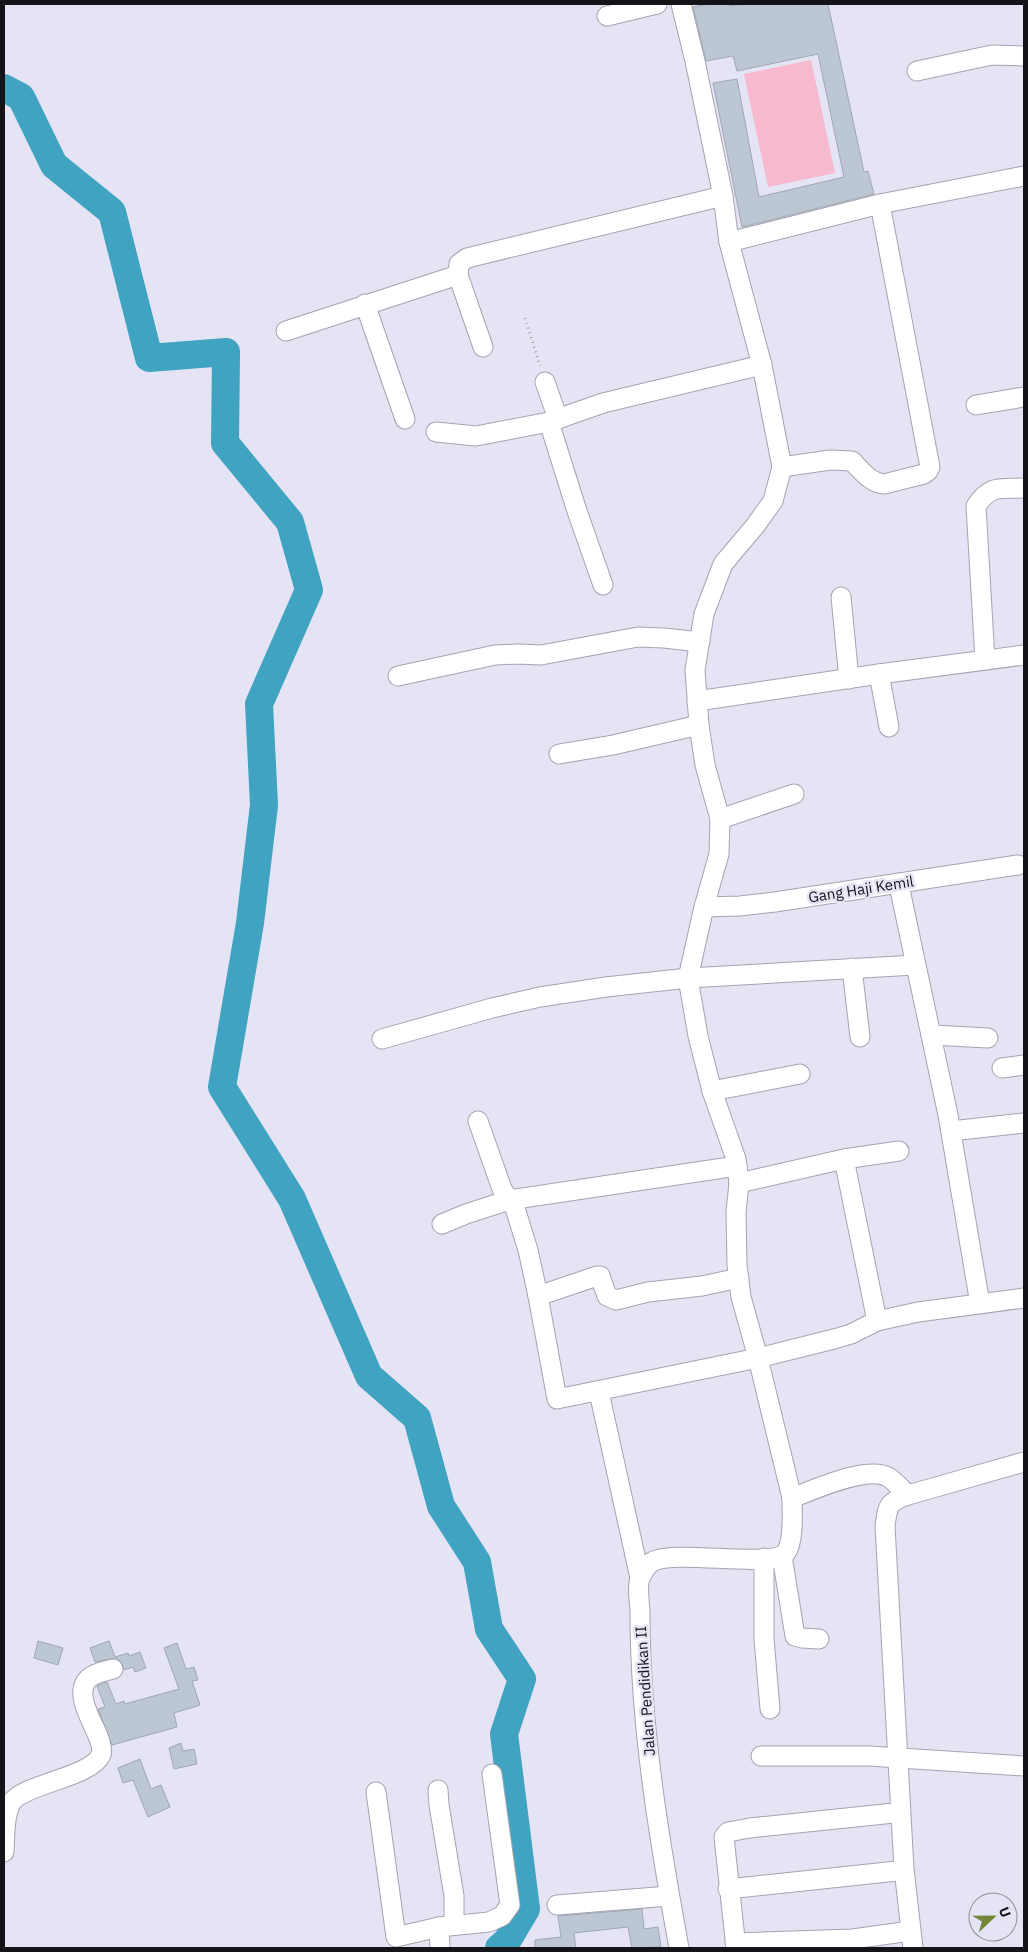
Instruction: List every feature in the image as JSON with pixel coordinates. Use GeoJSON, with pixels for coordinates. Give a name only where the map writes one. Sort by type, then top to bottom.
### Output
{"type":"FeatureCollection","features":[{"type":"Feature","properties":{"kind":"street"},"geometry":{"type":"LineString","coordinates":[[607,16],[657,4]]}},
{"type":"Feature","properties":{"kind":"street"},"geometry":{"type":"LineString","coordinates":[[640,1578],[649,1564],[666,1557],[708,1559],[773,1557],[787,1552],[790,1542],[792,1498],[741,1297],[736,1212],[738,1174],[712,1091],[698,1036],[688,978],[704,907],[719,854],[720,819],[706,764],[699,725],[694,670],[704,614],[723,564],[773,501],[782,467],[762,365],[729,242],[723,196],[681,4]]}},
{"type":"Feature","properties":{"kind":"street"},"geometry":{"type":"LineString","coordinates":[[917,71],[992,55],[1024,56]]}},
{"type":"Feature","properties":{"kind":"street"},"geometry":{"type":"LineString","coordinates":[[729,242],[880,204],[1024,176]]}},
{"type":"Feature","properties":{"kind":"street"},"geometry":{"type":"LineString","coordinates":[[483,347],[458,275],[459,264],[467,258],[723,196]]}},
{"type":"Feature","properties":{"kind":"street"},"geometry":{"type":"LineString","coordinates":[[782,467],[830,460],[852,461],[870,479],[879,484],[884,484],[924,474],[930,467],[880,204]]}},
{"type":"Feature","properties":{"kind":"street"},"geometry":{"type":"LineString","coordinates":[[286,331],[458,275]]}},
{"type":"Feature","properties":{"kind":"street"},"geometry":{"type":"LineString","coordinates":[[365,304],[405,419]]}},
{"type":"Feature","properties":{"kind":"street"},"geometry":{"type":"LineString","coordinates":[[436,432],[476,436],[554,420],[603,403],[762,365]]}},
{"type":"Feature","properties":{"kind":"street"},"geometry":{"type":"LineString","coordinates":[[545,382],[577,511],[603,585]]}},
{"type":"Feature","properties":{"kind":"street"},"geometry":{"type":"LineString","coordinates":[[976,404],[1024,397]]}},
{"type":"Feature","properties":{"kind":"street"},"geometry":{"type":"LineString","coordinates":[[985,660],[976,506],[985,493],[996,489],[1024,488]]}},
{"type":"Feature","properties":{"kind":"street"},"geometry":{"type":"LineString","coordinates":[[841,597],[848,678]]}},
{"type":"Feature","properties":{"kind":"street"},"geometry":{"type":"LineString","coordinates":[[398,676],[496,655],[541,655],[638,637],[700,642]]}},
{"type":"Feature","properties":{"kind":"street"},"geometry":{"type":"LineString","coordinates":[[697,701],[848,678],[1024,655]]}},
{"type":"Feature","properties":{"kind":"street"},"geometry":{"type":"LineString","coordinates":[[879,674],[889,727]]}},
{"type":"Feature","properties":{"kind":"street"},"geometry":{"type":"LineString","coordinates":[[559,754],[613,745],[699,725]]}},
{"type":"Feature","properties":{"kind":"street"},"geometry":{"type":"LineString","coordinates":[[720,819],[794,794]]}},
{"type":"Feature","properties":{"kind":"street","name":"Gang Haji Kemil"},"geometry":{"type":"LineString","coordinates":[[704,907],[740,906],[1018,866]]}},
{"type":"Feature","properties":{"kind":"street"},"geometry":{"type":"LineString","coordinates":[[901,883],[900,890],[915,965],[932,1035],[951,1131],[980,1304]]}},
{"type":"Feature","properties":{"kind":"street"},"geometry":{"type":"LineString","coordinates":[[382,1039],[540,996],[688,978],[915,965]]}},
{"type":"Feature","properties":{"kind":"street"},"geometry":{"type":"LineString","coordinates":[[852,968],[860,1037]]}},
{"type":"Feature","properties":{"kind":"street"},"geometry":{"type":"LineString","coordinates":[[932,1035],[988,1038]]}},
{"type":"Feature","properties":{"kind":"street"},"geometry":{"type":"LineString","coordinates":[[1002,1068],[1024,1065]]}},
{"type":"Feature","properties":{"kind":"street"},"geometry":{"type":"LineString","coordinates":[[712,1091],[800,1074]]}},
{"type":"Feature","properties":{"kind":"street"},"geometry":{"type":"LineString","coordinates":[[478,1121],[502,1189],[515,1208],[530,1259],[558,1399],[758,1358],[851,1334],[877,1321],[918,1312],[1024,1298]]}},
{"type":"Feature","properties":{"kind":"street"},"geometry":{"type":"LineString","coordinates":[[951,1131],[1024,1123]]}},
{"type":"Feature","properties":{"kind":"street"},"geometry":{"type":"LineString","coordinates":[[442,1224],[509,1200],[738,1174],[898,1150]]}},
{"type":"Feature","properties":{"kind":"street"},"geometry":{"type":"LineString","coordinates":[[844,1159],[877,1321]]}},
{"type":"Feature","properties":{"kind":"street"},"geometry":{"type":"LineString","coordinates":[[538,1296],[597,1276],[600,1276],[602,1279],[606,1296],[616,1300],[648,1292],[702,1286],[739,1278]]}},
{"type":"Feature","properties":{"kind":"street","name":"Jalan Pendidikan II"},"geometry":{"type":"LineString","coordinates":[[599,1392],[640,1578],[640,1659],[645,1721],[669,1896],[679,1948]]}},
{"type":"Feature","properties":{"kind":"street"},"geometry":{"type":"LineString","coordinates":[[913,1948],[904,1869],[885,1526],[888,1507],[894,1500],[908,1495],[1024,1462]]}},
{"type":"Feature","properties":{"kind":"street"},"geometry":{"type":"LineString","coordinates":[[792,1498],[841,1480],[870,1474],[887,1476],[908,1495]]}},
{"type":"Feature","properties":{"kind":"street"},"geometry":{"type":"LineString","coordinates":[[773,1557],[795,1636]]}},
{"type":"Feature","properties":{"kind":"street"},"geometry":{"type":"LineString","coordinates":[[770,1709],[764,1639],[773,1557]]}},
{"type":"Feature","properties":{"kind":"street"},"geometry":{"type":"LineString","coordinates":[[764,1639],[795,1636],[819,1639]]}},
{"type":"Feature","properties":{"kind":"street"},"geometry":{"type":"LineString","coordinates":[[4,1852],[7,1815],[13,1800],[25,1793],[87,1767],[101,1755],[100,1740],[88,1712],[83,1692],[89,1678],[113,1669]]}},
{"type":"Feature","properties":{"kind":"street"},"geometry":{"type":"LineString","coordinates":[[761,1756],[869,1756],[1024,1766]]}},
{"type":"Feature","properties":{"kind":"street"},"geometry":{"type":"LineString","coordinates":[[376,1792],[396,1937],[447,1926],[489,1922],[502,1916],[510,1905],[492,1774]]}},
{"type":"Feature","properties":{"kind":"street"},"geometry":{"type":"LineString","coordinates":[[438,1790],[454,1896],[440,1948]]}},
{"type":"Feature","properties":{"kind":"street"},"geometry":{"type":"LineString","coordinates":[[894,1813],[750,1828],[728,1832],[724,1837],[735,1946],[853,1939],[902,1932]]}},
{"type":"Feature","properties":{"kind":"street"},"geometry":{"type":"LineString","coordinates":[[4,1858],[4,1869]]}},
{"type":"Feature","properties":{"kind":"street"},"geometry":{"type":"LineString","coordinates":[[728,1888],[897,1871]]}},
{"type":"Feature","properties":{"kind":"street"},"geometry":{"type":"LineString","coordinates":[[558,1905],[669,1896]]}},
{"type":"Feature","properties":{"kind":"path"},"geometry":{"type":"LineString","coordinates":[[524,318],[545,382]]}},
{"type":"Feature","properties":{"kind":"shaded area"},"geometry":{"type":"Polygon","coordinates":[[[811,60],[835,173],[768,187],[744,74],[811,60]]]}},
{"type":"Feature","properties":{"kind":"building"},"geometry":{"type":"Polygon","coordinates":[[[709,4],[730,4],[730,6],[743,4],[828,4],[864,172],[868,171],[874,194],[742,227],[713,83],[737,79],[759,197],[844,177],[818,54],[737,71],[733,56],[706,61],[693,7],[709,4]]]}},
{"type":"Feature","properties":{"kind":"building"},"geometry":{"type":"Polygon","coordinates":[[[38,1641],[63,1648],[58,1665],[34,1658],[38,1641]]]}},
{"type":"Feature","properties":{"kind":"building"},"geometry":{"type":"Polygon","coordinates":[[[109,1641],[115,1657],[128,1653],[129,1656],[140,1652],[146,1668],[135,1672],[133,1667],[124,1670],[121,1662],[116,1658],[95,1662],[90,1648],[109,1641]]]}},
{"type":"Feature","properties":{"kind":"building"},"geometry":{"type":"Polygon","coordinates":[[[177,1643],[186,1669],[194,1667],[198,1680],[192,1681],[200,1705],[174,1713],[177,1727],[112,1745],[98,1709],[105,1707],[97,1686],[107,1682],[116,1704],[124,1701],[125,1704],[179,1689],[164,1648],[177,1643]]]}},
{"type":"Feature","properties":{"kind":"building"},"geometry":{"type":"Polygon","coordinates":[[[181,1743],[183,1751],[194,1749],[197,1764],[174,1769],[169,1748],[181,1743]]]}},
{"type":"Feature","properties":{"kind":"building"},"geometry":{"type":"Polygon","coordinates":[[[140,1759],[151,1789],[161,1785],[170,1807],[148,1817],[133,1780],[123,1783],[118,1768],[140,1759]]]}},
{"type":"Feature","properties":{"kind":"building"},"geometry":{"type":"Polygon","coordinates":[[[642,1909],[644,1929],[658,1927],[661,1947],[632,1948],[628,1927],[574,1933],[576,1948],[535,1948],[535,1940],[561,1937],[558,1916],[642,1909]]]}},
{"type":"Feature","properties":{"kind":"waterway"},"geometry":{"type":"LineString","coordinates":[[4,88],[21,97],[54,165],[112,212],[149,358],[226,352],[225,443],[290,522],[309,590],[259,704],[264,805],[250,923],[222,1087],[292,1199],[369,1376],[417,1418],[441,1506],[477,1562],[489,1629],[522,1679],[504,1734],[526,1909],[507,1941],[499,1948]]}}]}
